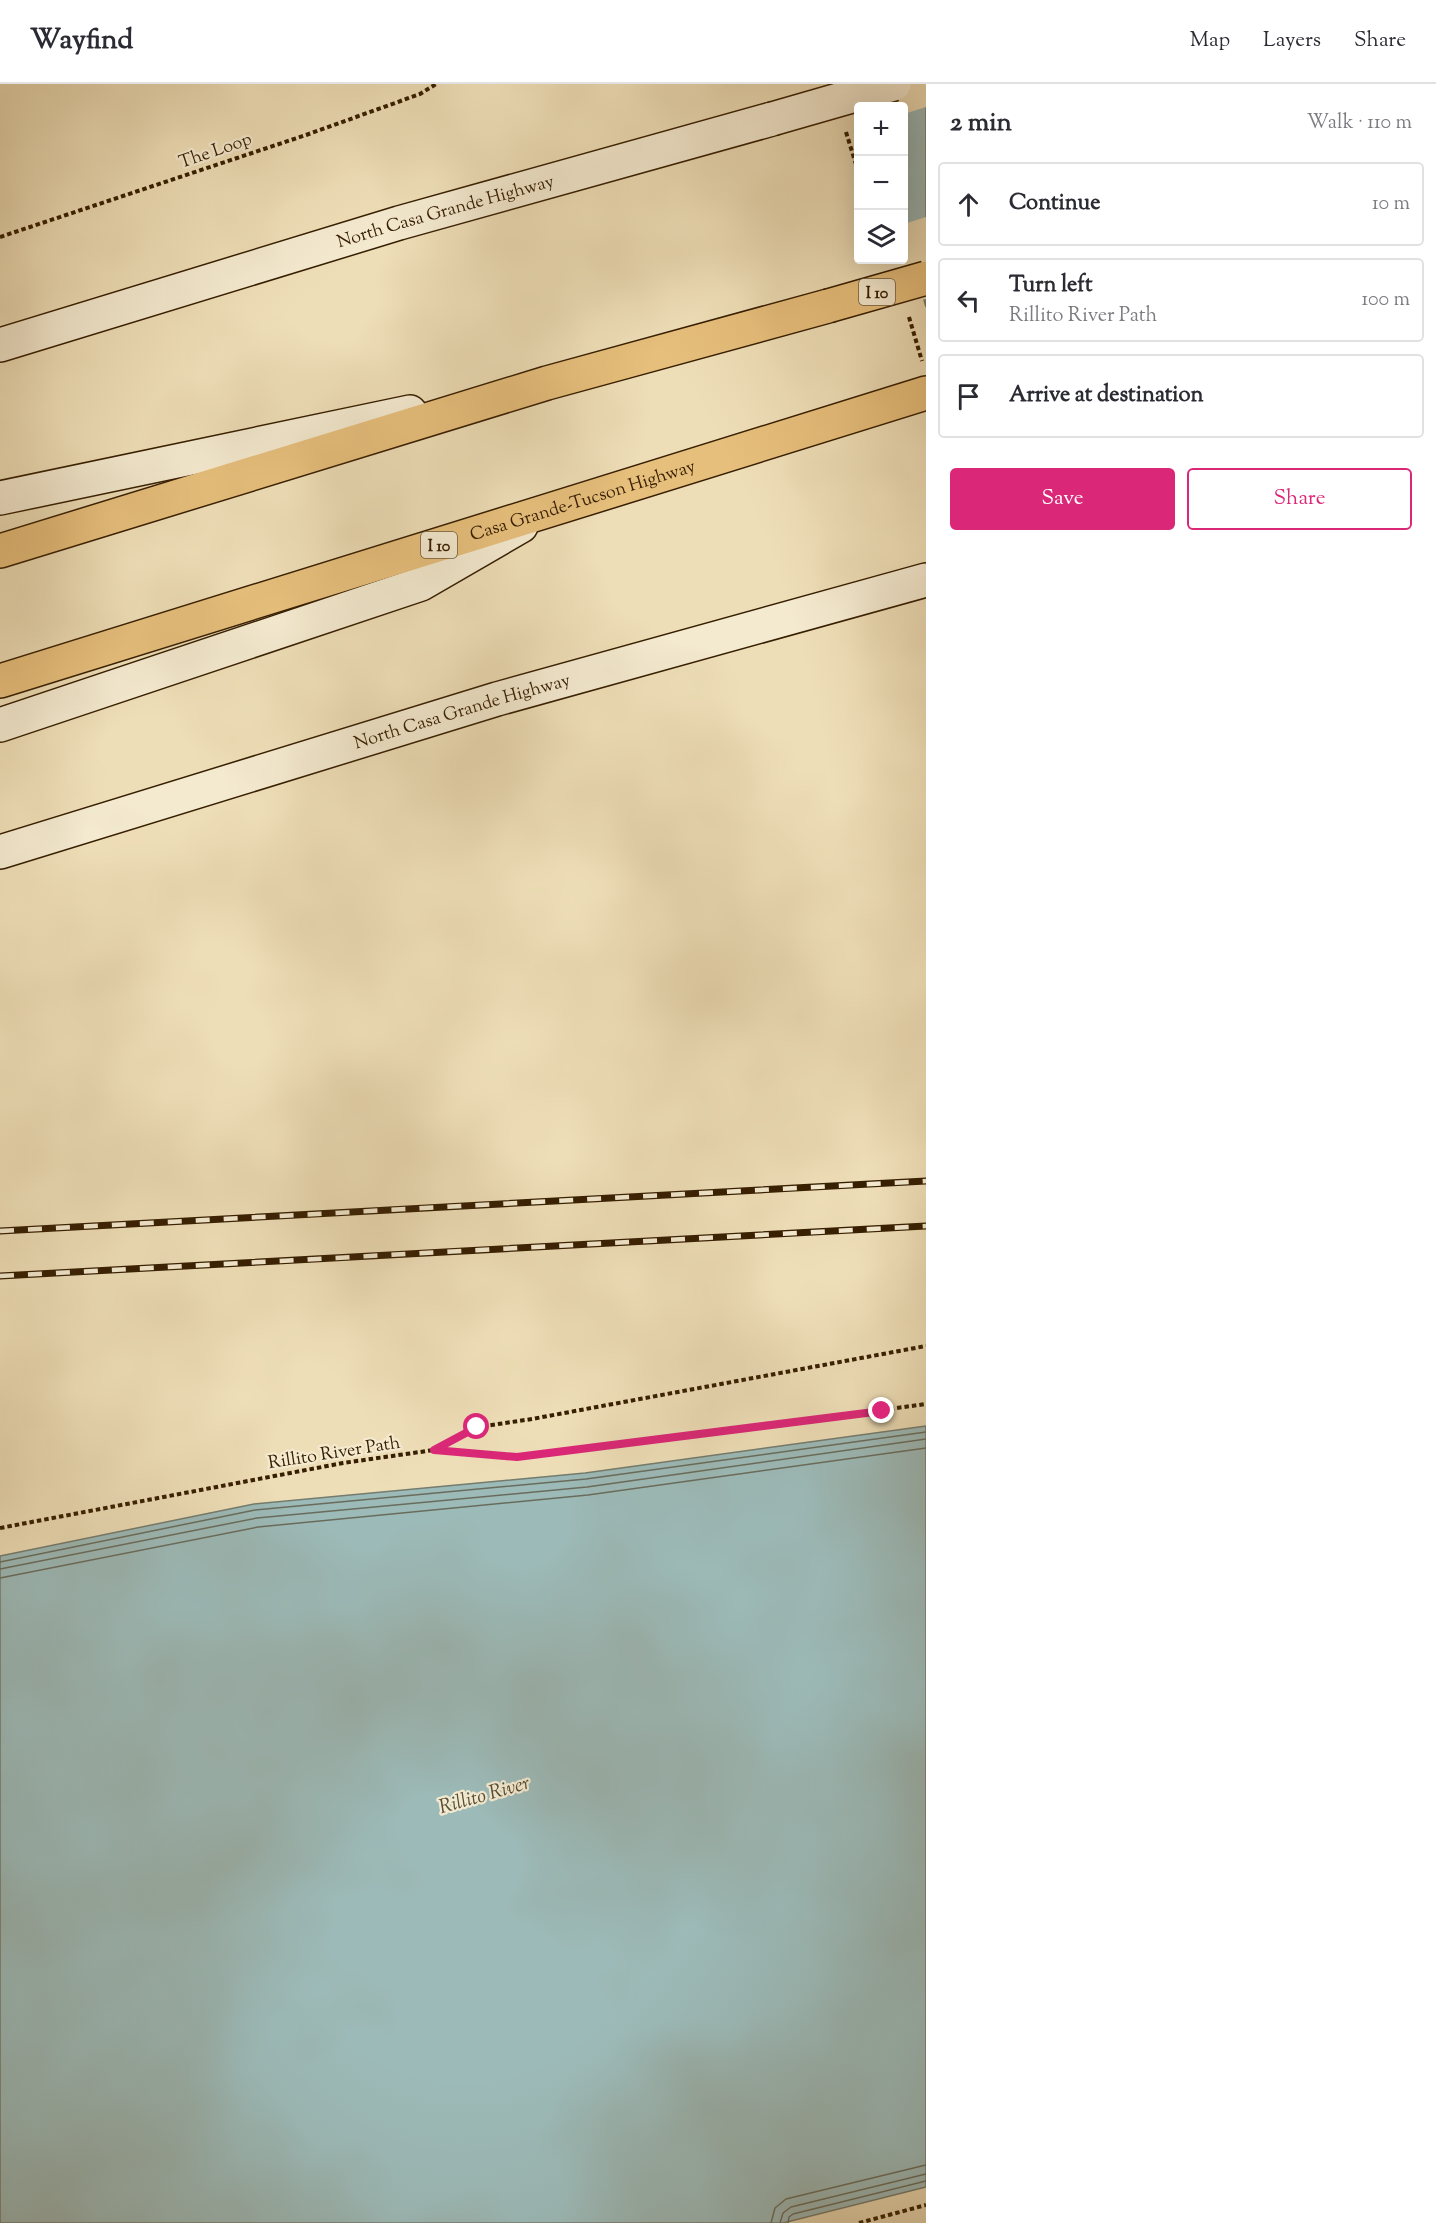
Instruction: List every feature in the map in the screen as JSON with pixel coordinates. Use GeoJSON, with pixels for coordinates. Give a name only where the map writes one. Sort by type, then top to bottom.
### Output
{"type":"FeatureCollection","features":[{"type":"Feature","properties":{"kind":"highway","name":"I 10"},"geometry":{"type":"LineString","coordinates":[[0,551],[547,383],[926,278]]}},
{"type":"Feature","properties":{"kind":"highway","name":"Casa Grande-Tucson Highway"},"geometry":{"type":"LineString","coordinates":[[0,681],[926,393]]}},
{"type":"Feature","properties":{"kind":"main road","name":"North Casa Grande Highway"},"geometry":{"type":"LineString","coordinates":[[0,345],[399,223],[894,84]]}},
{"type":"Feature","properties":{"kind":"main road"},"geometry":{"type":"LineString","coordinates":[[0,498],[547,383]]}},
{"type":"Feature","properties":{"kind":"main road"},"geometry":{"type":"LineString","coordinates":[[0,725],[421,584],[546,512]]}},
{"type":"Feature","properties":{"kind":"main road","name":"North Casa Grande Highway"},"geometry":{"type":"LineString","coordinates":[[0,852],[497,699],[926,580]]}},
{"type":"Feature","properties":{"kind":"path","name":"The Loop"},"geometry":{"type":"LineString","coordinates":[[0,237],[306,135],[420,94],[436,84]]}},
{"type":"Feature","properties":{"kind":"path"},"geometry":{"type":"LineString","coordinates":[[434,1450],[477,1427],[532,1419],[926,1346]]}},
{"type":"Feature","properties":{"kind":"path","name":"Rillito River Path"},"geometry":{"type":"LineString","coordinates":[[0,1527],[343,1463],[434,1450],[517,1457],[926,1404]]}},
{"type":"Feature","properties":{"kind":"path"},"geometry":{"type":"LineString","coordinates":[[860,2223],[926,2205]]}},
{"type":"Feature","properties":{"kind":"water"},"geometry":{"type":"Polygon","coordinates":[[[926,84],[926,307],[908,242],[908,102],[926,84]]]}},
{"type":"Feature","properties":{"kind":"water","name":"Rillito River"},"geometry":{"type":"Polygon","coordinates":[[[926,1426],[926,2187],[783,2223],[0,2223],[0,1556],[254,1504],[585,1473],[926,1426]]]}},
{"type":"Feature","properties":{"kind":"pier"},"geometry":{"type":"Polygon","coordinates":[[[859,84],[926,84],[926,107],[908,113],[908,102],[865,102],[859,84]]]}},
{"type":"Feature","properties":{"kind":"pier"},"geometry":{"type":"Polygon","coordinates":[[[926,217],[926,299],[921,300],[908,253],[908,223],[926,217]]]}},
{"type":"Feature","properties":{"kind":"railway"},"geometry":{"type":"LineString","coordinates":[[0,1231],[926,1181]]}},
{"type":"Feature","properties":{"kind":"railway"},"geometry":{"type":"LineString","coordinates":[[0,1276],[926,1226]]}},
{"type":"Feature","properties":{"kind":"route"},"geometry":{"type":"LineString","coordinates":[[477,1427],[434,1450],[517,1457],[882,1411]]}}]}
